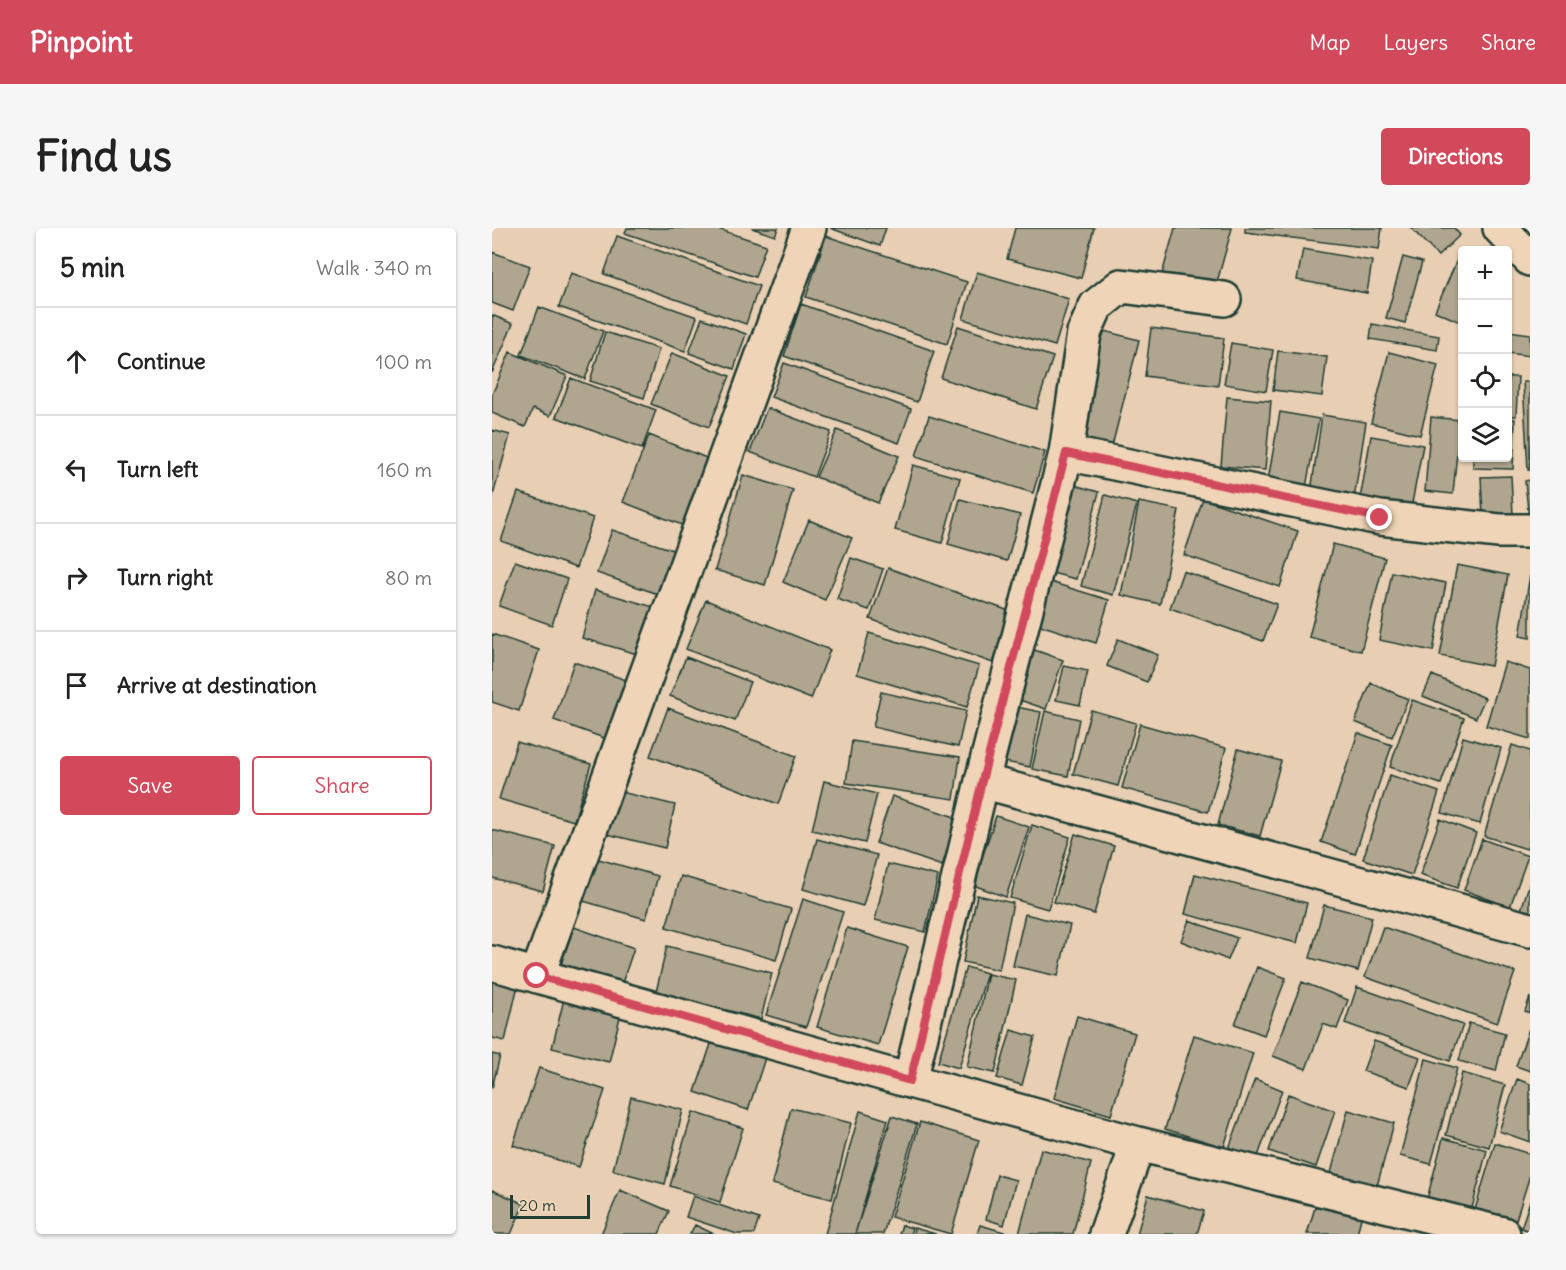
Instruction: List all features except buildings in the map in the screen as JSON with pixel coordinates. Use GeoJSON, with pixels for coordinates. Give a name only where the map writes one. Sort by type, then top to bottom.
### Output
{"type":"FeatureCollection","features":[{"type":"Feature","properties":{"kind":"street"},"geometry":{"type":"LineString","coordinates":[[537,976],[808,228]]}},
{"type":"Feature","properties":{"kind":"street"},"geometry":{"type":"LineString","coordinates":[[1500,228],[1530,259]]}},
{"type":"Feature","properties":{"kind":"street"},"geometry":{"type":"LineString","coordinates":[[910,1081],[982,781],[1066,453],[1084,333],[1096,306],[1121,286],[1224,299]]}},
{"type":"Feature","properties":{"kind":"street"},"geometry":{"type":"LineString","coordinates":[[1066,453],[1380,518],[1499,531],[1530,531]]}},
{"type":"Feature","properties":{"kind":"street"},"geometry":{"type":"LineString","coordinates":[[982,781],[1530,930]]}},
{"type":"Feature","properties":{"kind":"street"},"geometry":{"type":"LineString","coordinates":[[492,963],[1138,1144],[1503,1234]]}},
{"type":"Feature","properties":{"kind":"street"},"geometry":{"type":"LineString","coordinates":[[1106,1234],[1138,1144]]}},
{"type":"Feature","properties":{"kind":"route"},"geometry":{"type":"LineString","coordinates":[[537,976],[910,1081],[982,781],[1066,453],[1380,518]]}}]}
